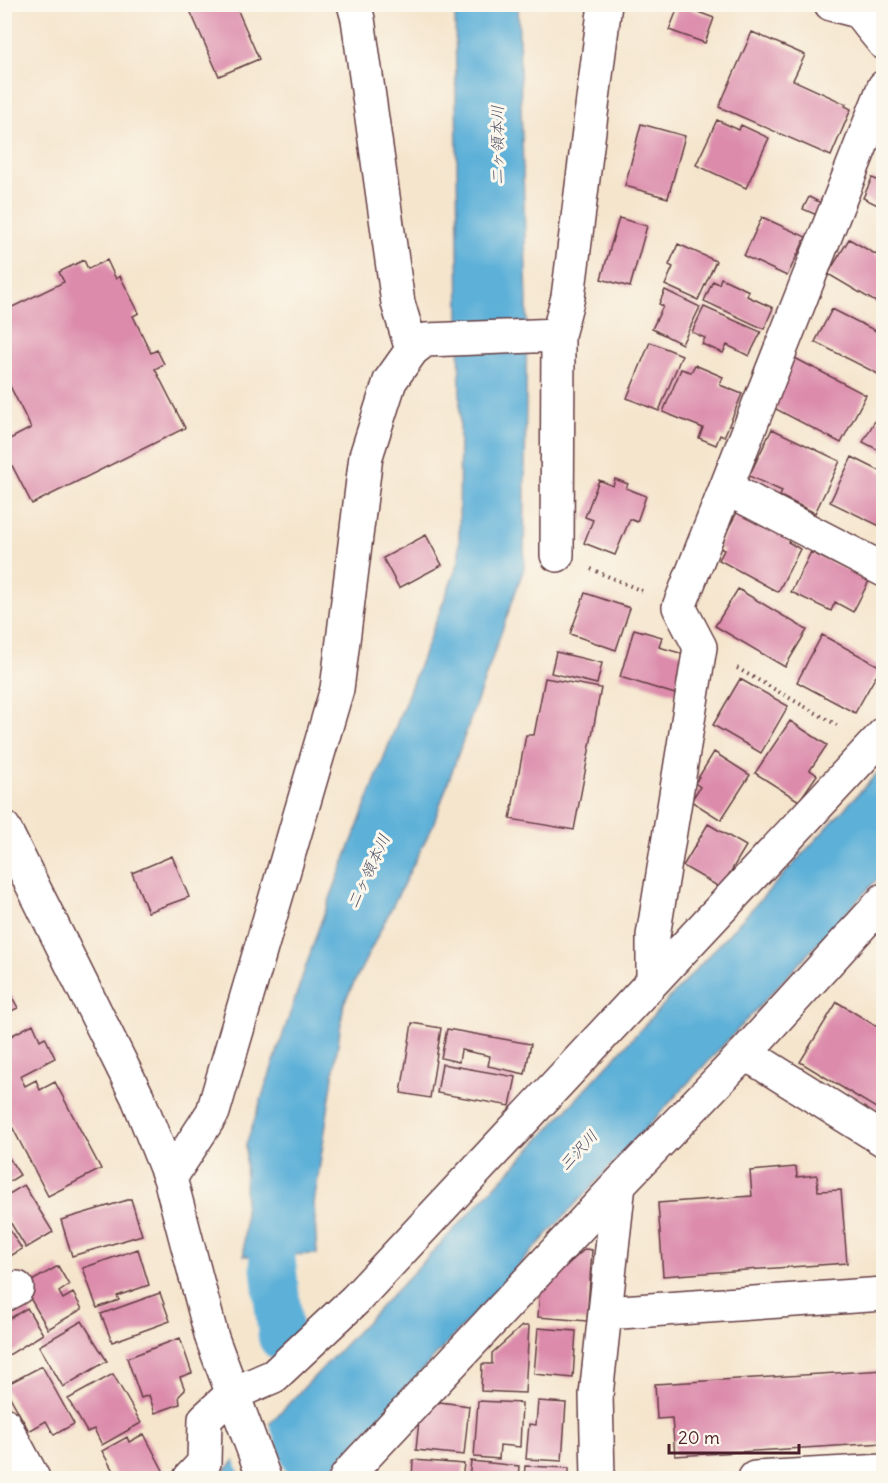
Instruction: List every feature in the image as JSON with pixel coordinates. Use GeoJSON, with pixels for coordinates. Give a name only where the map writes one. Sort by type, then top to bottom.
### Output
{"type":"FeatureCollection","features":[{"type":"Feature","properties":{"kind":"street"},"geometry":{"type":"LineString","coordinates":[[354,4],[398,303],[419,345]]}},
{"type":"Feature","properties":{"kind":"street"},"geometry":{"type":"LineString","coordinates":[[557,555],[558,335],[568,297],[605,4]]}},
{"type":"Feature","properties":{"kind":"street"},"geometry":{"type":"LineString","coordinates":[[831,4],[858,11],[884,43]]}},
{"type":"Feature","properties":{"kind":"street"},"geometry":{"type":"LineString","coordinates":[[653,981],[653,936],[700,647],[679,607],[884,87]]}},
{"type":"Feature","properties":{"kind":"street"},"geometry":{"type":"LineString","coordinates":[[170,1178],[213,1112],[337,689],[366,456],[390,381],[419,345],[558,335]]}},
{"type":"Feature","properties":{"kind":"street"},"geometry":{"type":"LineString","coordinates":[[726,488],[884,570]]}},
{"type":"Feature","properties":{"kind":"street"},"geometry":{"type":"LineString","coordinates":[[190,1479],[204,1463],[205,1419],[232,1394],[274,1377],[355,1299],[878,740]]}},
{"type":"Feature","properties":{"kind":"street"},"geometry":{"type":"LineString","coordinates":[[4,828],[138,1098],[170,1178],[212,1338],[264,1479]]}},
{"type":"Feature","properties":{"kind":"street"},"geometry":{"type":"LineString","coordinates":[[352,1476],[619,1184],[745,1053],[884,900]]}},
{"type":"Feature","properties":{"kind":"street"},"geometry":{"type":"LineString","coordinates":[[745,1053],[884,1140]]}},
{"type":"Feature","properties":{"kind":"street"},"geometry":{"type":"LineString","coordinates":[[598,1479],[596,1395],[619,1184]]}},
{"type":"Feature","properties":{"kind":"street"},"geometry":{"type":"LineString","coordinates":[[606,1313],[884,1294]]}},
{"type":"Feature","properties":{"kind":"street"},"geometry":{"type":"LineString","coordinates":[[6,1432],[33,1479]]}},
{"type":"Feature","properties":{"kind":"street"},"geometry":{"type":"LineString","coordinates":[[756,1479],[884,1471]]}},
{"type":"Feature","properties":{"kind":"path"},"geometry":{"type":"LineString","coordinates":[[557,555],[679,607]]}},
{"type":"Feature","properties":{"kind":"path"},"geometry":{"type":"LineString","coordinates":[[700,647],[878,740]]}},
{"type":"Feature","properties":{"kind":"water"},"geometry":{"type":"Polygon","coordinates":[[[455,5],[518,5],[527,304],[524,568],[433,825],[344,1003],[314,1204],[317,1254],[244,1256],[246,1145],[318,930],[459,561],[460,399],[455,5]]]}},
{"type":"Feature","properties":{"kind":"water","name":"三沢川"},"geometry":{"type":"Polygon","coordinates":[[[883,767],[883,873],[323,1478],[218,1478],[521,1159],[883,767]]]}},
{"type":"Feature","properties":{"kind":"pier"},"geometry":{"type":"Polygon","coordinates":[[[268,1421],[288,1478],[241,1478],[234,1457],[268,1421]]]}},
{"type":"Feature","properties":{"kind":"building"},"geometry":{"type":"Polygon","coordinates":[[[197,4],[235,4],[259,59],[219,76],[189,8],[197,4]]]}},
{"type":"Feature","properties":{"kind":"building"},"geometry":{"type":"Polygon","coordinates":[[[679,5],[714,18],[705,43],[669,30],[679,5]]]}},
{"type":"Feature","properties":{"kind":"building"},"geometry":{"type":"Polygon","coordinates":[[[752,32],[805,55],[793,80],[846,104],[845,106],[851,109],[831,156],[719,107],[752,32]]]}},
{"type":"Feature","properties":{"kind":"building"},"geometry":{"type":"Polygon","coordinates":[[[717,120],[739,130],[741,125],[769,138],[746,188],[696,165],[717,120]]]}},
{"type":"Feature","properties":{"kind":"building"},"geometry":{"type":"Polygon","coordinates":[[[641,124],[685,136],[668,198],[625,186],[641,124]]]}},
{"type":"Feature","properties":{"kind":"building"},"geometry":{"type":"Polygon","coordinates":[[[884,132],[884,150],[876,146],[884,132]]]}},
{"type":"Feature","properties":{"kind":"building"},"geometry":{"type":"Polygon","coordinates":[[[883,174],[884,208],[863,198],[872,178],[880,181],[883,174]]]}},
{"type":"Feature","properties":{"kind":"building"},"geometry":{"type":"Polygon","coordinates":[[[809,197],[825,205],[819,216],[803,209],[809,197]]]}},
{"type":"Feature","properties":{"kind":"building"},"geometry":{"type":"Polygon","coordinates":[[[762,217],[806,237],[787,276],[744,256],[762,217]]]}},
{"type":"Feature","properties":{"kind":"building"},"geometry":{"type":"Polygon","coordinates":[[[619,218],[647,226],[630,287],[601,279],[619,218]]]}},
{"type":"Feature","properties":{"kind":"building"},"geometry":{"type":"Polygon","coordinates":[[[849,239],[884,259],[884,307],[828,274],[849,239]]]}},
{"type":"Feature","properties":{"kind":"building"},"geometry":{"type":"Polygon","coordinates":[[[678,244],[716,261],[698,300],[665,285],[673,267],[669,265],[678,244]]]}},
{"type":"Feature","properties":{"kind":"building"},"geometry":{"type":"Polygon","coordinates":[[[84,260],[88,269],[107,260],[116,279],[120,276],[139,313],[133,316],[151,353],[157,350],[164,364],[155,369],[185,428],[32,504],[4,450],[4,442],[31,428],[4,374],[4,311],[64,282],[59,272],[84,260]]]}},
{"type":"Feature","properties":{"kind":"building"},"geometry":{"type":"Polygon","coordinates":[[[721,278],[749,291],[747,296],[773,308],[764,329],[704,301],[713,281],[719,284],[721,278]]]}},
{"type":"Feature","properties":{"kind":"building"},"geometry":{"type":"Polygon","coordinates":[[[665,290],[700,307],[682,344],[652,329],[663,306],[659,304],[665,290]]]}},
{"type":"Feature","properties":{"kind":"building"},"geometry":{"type":"Polygon","coordinates":[[[704,307],[761,332],[749,356],[727,345],[723,353],[702,344],[705,338],[692,332],[704,307]]]}},
{"type":"Feature","properties":{"kind":"building"},"geometry":{"type":"Polygon","coordinates":[[[832,309],[884,335],[884,363],[878,374],[815,342],[832,309]]]}},
{"type":"Feature","properties":{"kind":"building"},"geometry":{"type":"Polygon","coordinates":[[[650,342],[682,355],[659,411],[627,398],[650,342]]]}},
{"type":"Feature","properties":{"kind":"building"},"geometry":{"type":"Polygon","coordinates":[[[791,356],[866,395],[841,443],[770,406],[791,356]]]}},
{"type":"Feature","properties":{"kind":"building"},"geometry":{"type":"Polygon","coordinates":[[[695,365],[723,377],[720,385],[742,394],[724,437],[720,435],[716,445],[699,438],[703,428],[663,412],[681,369],[691,372],[695,365]]]}},
{"type":"Feature","properties":{"kind":"building"},"geometry":{"type":"Polygon","coordinates":[[[876,419],[884,424],[884,453],[863,442],[876,419]]]}},
{"type":"Feature","properties":{"kind":"building"},"geometry":{"type":"Polygon","coordinates":[[[772,429],[840,461],[815,513],[780,496],[782,491],[749,476],[772,429]]]}},
{"type":"Feature","properties":{"kind":"building"},"geometry":{"type":"Polygon","coordinates":[[[852,457],[884,473],[884,528],[830,502],[852,457]]]}},
{"type":"Feature","properties":{"kind":"building"},"geometry":{"type":"Polygon","coordinates":[[[615,479],[628,484],[626,488],[646,496],[637,522],[630,519],[615,555],[584,543],[593,520],[585,517],[599,480],[613,486],[615,479]]]}},
{"type":"Feature","properties":{"kind":"building"},"geometry":{"type":"Polygon","coordinates":[[[739,509],[791,536],[788,542],[800,549],[778,592],[719,560],[724,550],[718,547],[739,509]]]}},
{"type":"Feature","properties":{"kind":"building"},"geometry":{"type":"Polygon","coordinates":[[[426,535],[442,565],[399,588],[383,558],[426,535]]]}},
{"type":"Feature","properties":{"kind":"building"},"geometry":{"type":"Polygon","coordinates":[[[811,552],[869,581],[853,612],[835,602],[831,611],[791,592],[811,552]]]}},
{"type":"Feature","properties":{"kind":"building"},"geometry":{"type":"Polygon","coordinates":[[[738,589],[807,630],[785,667],[715,626],[738,589]]]}},
{"type":"Feature","properties":{"kind":"building"},"geometry":{"type":"Polygon","coordinates":[[[585,593],[630,608],[616,650],[570,634],[585,593]]]}},
{"type":"Feature","properties":{"kind":"building"},"geometry":{"type":"Polygon","coordinates":[[[634,629],[662,637],[659,647],[687,655],[675,694],[620,677],[634,629]]]}},
{"type":"Feature","properties":{"kind":"building"},"geometry":{"type":"Polygon","coordinates":[[[822,635],[881,667],[855,713],[797,682],[822,635]]]}},
{"type":"Feature","properties":{"kind":"building"},"geometry":{"type":"Polygon","coordinates":[[[556,652],[602,663],[597,684],[551,673],[556,652]]]}},
{"type":"Feature","properties":{"kind":"building"},"geometry":{"type":"Polygon","coordinates":[[[545,678],[601,688],[574,830],[510,819],[526,735],[534,735],[545,678]]]}},
{"type":"Feature","properties":{"kind":"building"},"geometry":{"type":"Polygon","coordinates":[[[740,679],[788,706],[761,753],[713,725],[740,679]]]}},
{"type":"Feature","properties":{"kind":"building"},"geometry":{"type":"Polygon","coordinates":[[[790,721],[827,745],[810,770],[817,775],[799,801],[755,773],[790,721]]]}},
{"type":"Feature","properties":{"kind":"building"},"geometry":{"type":"Polygon","coordinates":[[[714,752],[750,775],[721,820],[691,801],[700,787],[695,783],[714,752]]]}},
{"type":"Feature","properties":{"kind":"building"},"geometry":{"type":"Polygon","coordinates":[[[708,824],[746,846],[721,888],[683,866],[708,824]]]}},
{"type":"Feature","properties":{"kind":"building"},"geometry":{"type":"Polygon","coordinates":[[[172,856],[189,897],[148,912],[132,873],[172,856]]]}},
{"type":"Feature","properties":{"kind":"building"},"geometry":{"type":"Polygon","coordinates":[[[4,982],[18,1008],[4,1014],[4,982]]]}},
{"type":"Feature","properties":{"kind":"building"},"geometry":{"type":"Polygon","coordinates":[[[837,1002],[884,1031],[884,1113],[800,1062],[837,1002]]]}},
{"type":"Feature","properties":{"kind":"building"},"geometry":{"type":"Polygon","coordinates":[[[412,1023],[441,1028],[430,1098],[401,1093],[412,1023]]]}},
{"type":"Feature","properties":{"kind":"building"},"geometry":{"type":"Polygon","coordinates":[[[33,1024],[40,1040],[45,1037],[55,1058],[20,1076],[25,1086],[36,1080],[40,1090],[55,1082],[101,1169],[48,1196],[5,1113],[5,1039],[33,1024]]]}},
{"type":"Feature","properties":{"kind":"building"},"geometry":{"type":"Polygon","coordinates":[[[447,1029],[531,1044],[525,1074],[488,1066],[490,1056],[461,1050],[459,1062],[441,1058],[447,1029]]]}},
{"type":"Feature","properties":{"kind":"building"},"geometry":{"type":"Polygon","coordinates":[[[442,1064],[516,1077],[510,1106],[437,1093],[442,1064]]]}},
{"type":"Feature","properties":{"kind":"building"},"geometry":{"type":"Polygon","coordinates":[[[4,1150],[20,1175],[4,1185],[4,1150]]]}},
{"type":"Feature","properties":{"kind":"building"},"geometry":{"type":"Polygon","coordinates":[[[796,1167],[797,1177],[817,1175],[818,1191],[841,1190],[847,1263],[663,1276],[658,1203],[752,1196],[750,1171],[796,1167]]]}},
{"type":"Feature","properties":{"kind":"building"},"geometry":{"type":"Polygon","coordinates":[[[24,1185],[53,1232],[26,1248],[4,1212],[4,1197],[24,1185]]]}},
{"type":"Feature","properties":{"kind":"building"},"geometry":{"type":"Polygon","coordinates":[[[131,1199],[142,1235],[72,1256],[61,1220],[131,1199]]]}},
{"type":"Feature","properties":{"kind":"building"},"geometry":{"type":"Polygon","coordinates":[[[4,1221],[22,1249],[4,1260],[4,1221]]]}},
{"type":"Feature","properties":{"kind":"building"},"geometry":{"type":"Polygon","coordinates":[[[138,1249],[149,1285],[117,1296],[119,1300],[97,1308],[83,1268],[138,1249]]]}},
{"type":"Feature","properties":{"kind":"building"},"geometry":{"type":"Polygon","coordinates":[[[585,1249],[592,1250],[587,1321],[538,1317],[540,1289],[585,1249]]]}},
{"type":"Feature","properties":{"kind":"building"},"geometry":{"type":"Polygon","coordinates":[[[58,1266],[69,1285],[59,1292],[63,1299],[73,1293],[82,1309],[48,1329],[23,1286],[58,1266]]]}},
{"type":"Feature","properties":{"kind":"building"},"geometry":{"type":"Polygon","coordinates":[[[160,1293],[170,1321],[112,1342],[101,1314],[160,1293]]]}},
{"type":"Feature","properties":{"kind":"building"},"geometry":{"type":"Polygon","coordinates":[[[27,1308],[43,1334],[4,1358],[4,1322],[27,1308]]]}},
{"type":"Feature","properties":{"kind":"building"},"geometry":{"type":"Polygon","coordinates":[[[82,1321],[107,1361],[63,1387],[39,1346],[82,1321]]]}},
{"type":"Feature","properties":{"kind":"building"},"geometry":{"type":"Polygon","coordinates":[[[522,1326],[529,1326],[525,1393],[481,1391],[482,1364],[492,1364],[492,1353],[522,1326]]]}},
{"type":"Feature","properties":{"kind":"building"},"geometry":{"type":"Polygon","coordinates":[[[538,1328],[576,1331],[573,1378],[534,1374],[538,1328]]]}},
{"type":"Feature","properties":{"kind":"building"},"geometry":{"type":"Polygon","coordinates":[[[180,1338],[192,1373],[180,1377],[185,1390],[179,1396],[180,1404],[155,1413],[149,1395],[141,1398],[127,1358],[180,1338]]]}},
{"type":"Feature","properties":{"kind":"building"},"geometry":{"type":"Polygon","coordinates":[[[42,1366],[74,1424],[54,1435],[46,1421],[29,1431],[4,1386],[42,1366]]]}},
{"type":"Feature","properties":{"kind":"building"},"geometry":{"type":"Polygon","coordinates":[[[884,1370],[884,1443],[675,1456],[672,1418],[657,1419],[655,1384],[884,1370]]]}},
{"type":"Feature","properties":{"kind":"building"},"geometry":{"type":"Polygon","coordinates":[[[113,1374],[141,1423],[102,1445],[94,1429],[87,1432],[68,1399],[113,1374]]]}},
{"type":"Feature","properties":{"kind":"building"},"geometry":{"type":"Polygon","coordinates":[[[478,1401],[522,1403],[520,1447],[500,1445],[499,1459],[474,1457],[478,1401]]]}},
{"type":"Feature","properties":{"kind":"building"},"geometry":{"type":"Polygon","coordinates":[[[538,1401],[566,1403],[562,1461],[526,1459],[529,1424],[536,1425],[538,1401]]]}},
{"type":"Feature","properties":{"kind":"building"},"geometry":{"type":"Polygon","coordinates":[[[440,1402],[469,1406],[464,1455],[416,1450],[419,1420],[440,1402]]]}},
{"type":"Feature","properties":{"kind":"building"},"geometry":{"type":"Polygon","coordinates":[[[144,1434],[167,1478],[117,1478],[102,1451],[127,1437],[129,1442],[144,1434]]]}},
{"type":"Feature","properties":{"kind":"building"},"geometry":{"type":"Polygon","coordinates":[[[413,1460],[464,1464],[462,1478],[412,1478],[413,1460]]]}},
{"type":"Feature","properties":{"kind":"building"},"geometry":{"type":"Polygon","coordinates":[[[471,1461],[519,1466],[518,1478],[469,1478],[471,1461]]]}},
{"type":"Feature","properties":{"kind":"building"},"geometry":{"type":"Polygon","coordinates":[[[525,1466],[569,1468],[569,1478],[524,1478],[525,1466]]]}},
{"type":"Feature","properties":{"kind":"waterway","name":"二ヶ領本川"},"geometry":{"type":"LineString","coordinates":[[274,1192],[272,1254],[281,1337]]}}]}
